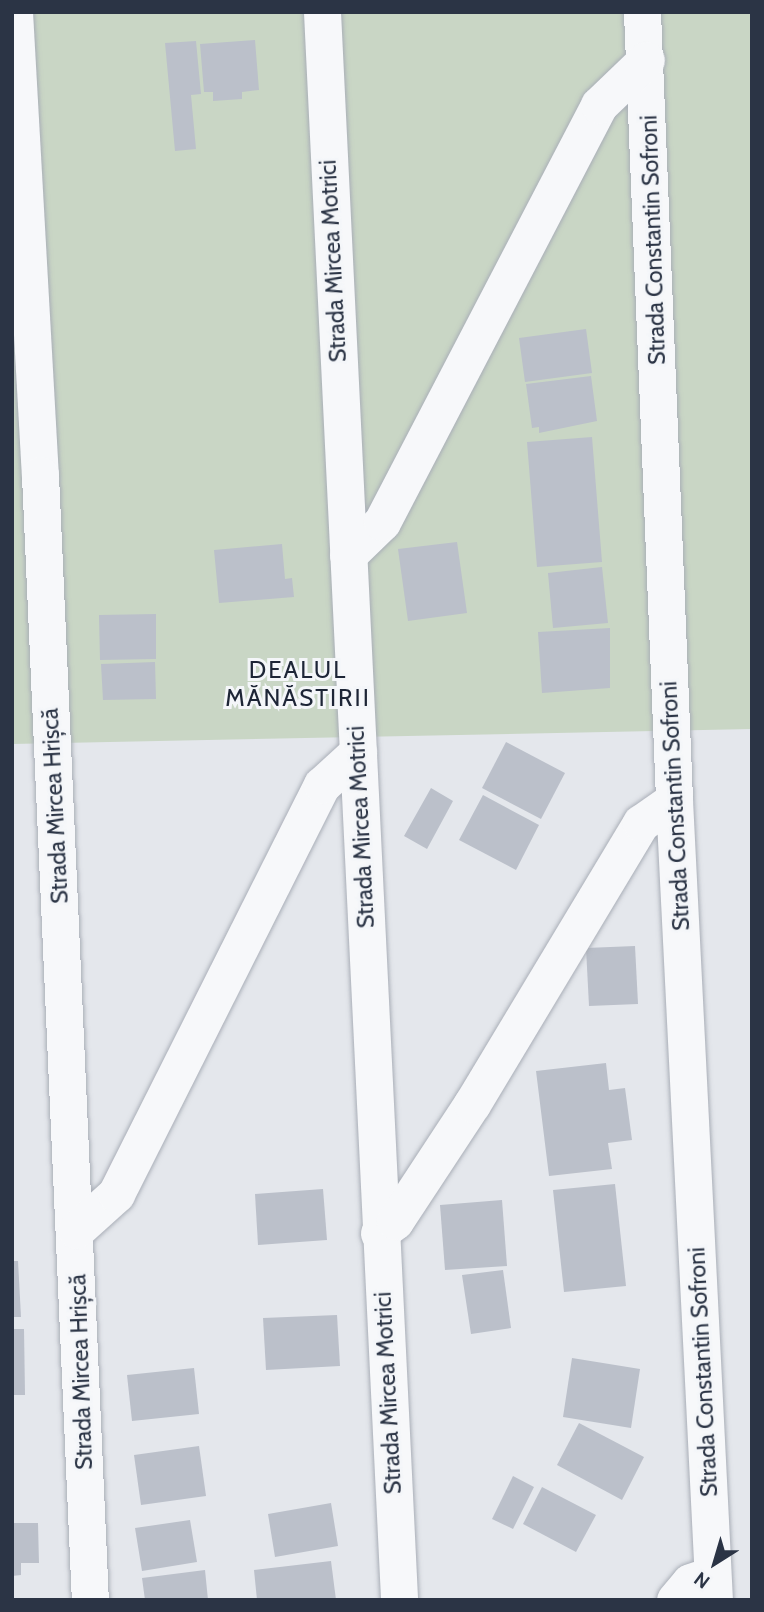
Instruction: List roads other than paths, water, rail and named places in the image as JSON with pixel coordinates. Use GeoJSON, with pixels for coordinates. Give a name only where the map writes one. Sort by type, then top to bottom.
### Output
{"type":"FeatureCollection","features":[{"type":"Feature","properties":{"kind":"street","name":"Strada Mircea Hrișcă"},"geometry":{"type":"LineString","coordinates":[[14,12],[76,1230],[90,1600]]}},
{"type":"Feature","properties":{"kind":"street","name":"Strada Mircea Motrici"},"geometry":{"type":"LineString","coordinates":[[322,12],[379,1233],[399,1600]]}},
{"type":"Feature","properties":{"kind":"street","name":"Strada Constantin Sofroni"},"geometry":{"type":"LineString","coordinates":[[642,12],[674,800],[713,1588]]}},
{"type":"Feature","properties":{"kind":"street"},"geometry":{"type":"LineString","coordinates":[[348,555],[382,522],[599,105],[646,60]]}},
{"type":"Feature","properties":{"kind":"street"},"geometry":{"type":"LineString","coordinates":[[76,1230],[116,1194],[322,785],[358,752]]}},
{"type":"Feature","properties":{"kind":"street"},"geometry":{"type":"LineString","coordinates":[[379,1233],[395,1221],[472,1104],[641,823],[674,800]]}},
{"type":"Feature","properties":{"kind":"street"},"geometry":{"type":"LineString","coordinates":[[675,1600],[690,1582],[713,1588]]}},
{"type":"Feature","properties":{"kind":"district","name":"DEALUL MĂNĂSTIRII"},"geometry":{"type":"Point","coordinates":[298,684]}}]}
